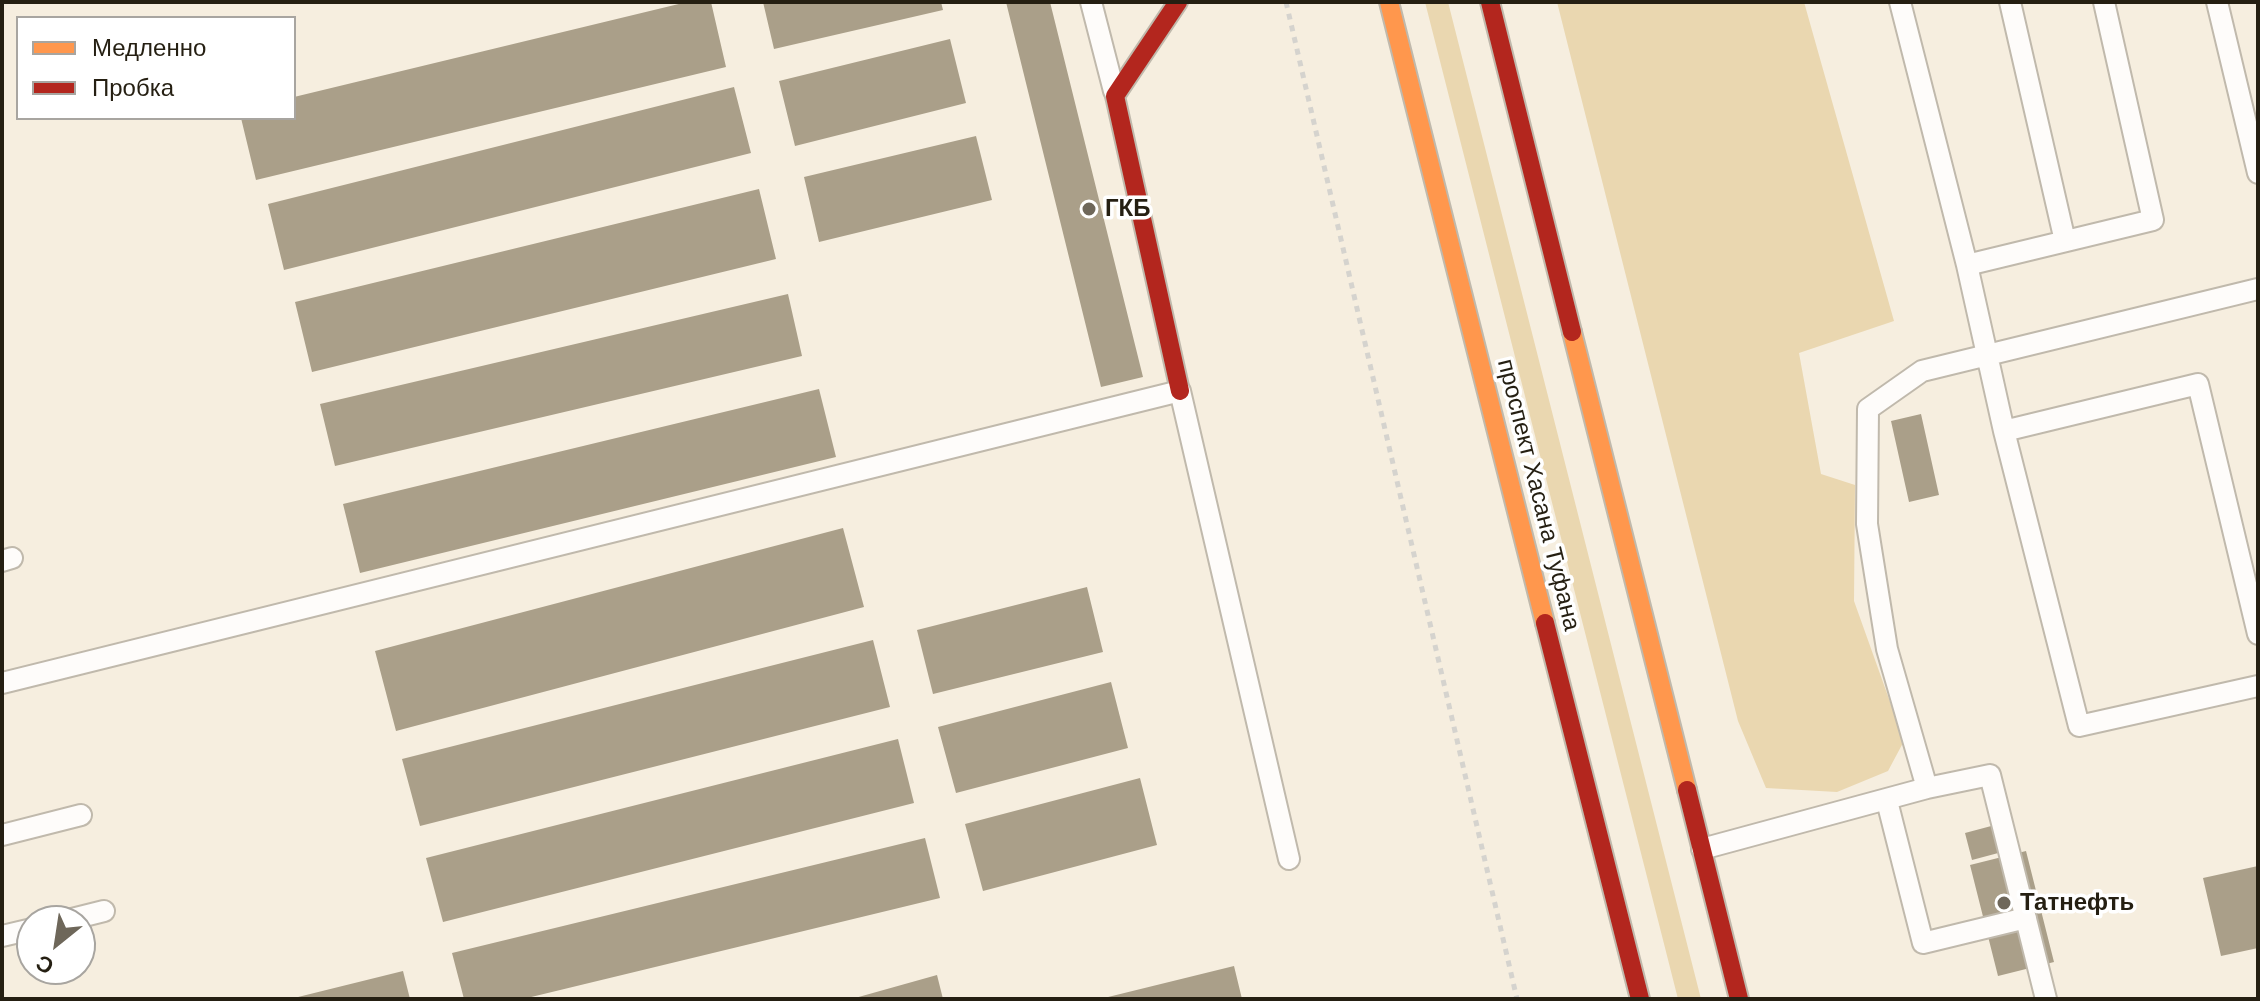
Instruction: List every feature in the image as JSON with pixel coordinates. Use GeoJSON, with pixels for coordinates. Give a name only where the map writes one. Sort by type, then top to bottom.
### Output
{"type":"FeatureCollection","features":[{"type":"Feature","properties":{"kind":"main road"},"geometry":{"type":"LineString","coordinates":[[1178,2],[1115,96],[1180,391]]}},
{"type":"Feature","properties":{"kind":"main road","name":"проспект Хасана Туфана"},"geometry":{"type":"LineString","coordinates":[[1389,2],[1640,999]]}},
{"type":"Feature","properties":{"kind":"main road"},"geometry":{"type":"LineString","coordinates":[[1490,2],[1739,999]]}},
{"type":"Feature","properties":{"kind":"lane"},"geometry":{"type":"LineString","coordinates":[[1091,2],[1115,96]]}},
{"type":"Feature","properties":{"kind":"lane"},"geometry":{"type":"LineString","coordinates":[[1900,2],[2079,726],[2258,686]]}},
{"type":"Feature","properties":{"kind":"lane"},"geometry":{"type":"LineString","coordinates":[[2010,2],[2065,241]]}},
{"type":"Feature","properties":{"kind":"lane"},"geometry":{"type":"LineString","coordinates":[[1967,265],[2153,220],[2104,2]]}},
{"type":"Feature","properties":{"kind":"lane"},"geometry":{"type":"LineString","coordinates":[[2217,2],[2258,173]]}},
{"type":"Feature","properties":{"kind":"lane"},"geometry":{"type":"LineString","coordinates":[[1927,788],[1884,634],[1867,524],[1868,409],[1922,371],[2258,289]]}},
{"type":"Feature","properties":{"kind":"lane"},"geometry":{"type":"LineString","coordinates":[[2004,431],[2198,384],[2258,634]]}},
{"type":"Feature","properties":{"kind":"lane"},"geometry":{"type":"LineString","coordinates":[[2,683],[1180,391],[1289,859]]}},
{"type":"Feature","properties":{"kind":"lane"},"geometry":{"type":"LineString","coordinates":[[1702,849],[1927,788],[1990,775],[2046,999]]}},
{"type":"Feature","properties":{"kind":"lane"},"geometry":{"type":"LineString","coordinates":[[1887,801],[1923,943],[2026,918]]}},
{"type":"Feature","properties":{"kind":"lane"},"geometry":{"type":"LineString","coordinates":[[2,835],[81,815]]}},
{"type":"Feature","properties":{"kind":"lane"},"geometry":{"type":"LineString","coordinates":[[96,913],[104,911]]}},
{"type":"Feature","properties":{"kind":"path"},"geometry":{"type":"LineString","coordinates":[[1286,2],[1517,999]]}},
{"type":"Feature","properties":{"kind":"shaded area"},"geometry":{"type":"Polygon","coordinates":[[[1425,2],[1448,2],[1701,999],[1678,999],[1425,2]]]}},
{"type":"Feature","properties":{"kind":"shaded area"},"geometry":{"type":"Polygon","coordinates":[[[1557,2],[1804,2],[1894,321],[1799,353],[1821,474],[1855,485],[1854,601],[1904,741],[1888,771],[1837,792],[1766,788],[1738,721],[1557,2]]]}},
{"type":"Feature","properties":{"kind":"building"},"geometry":{"type":"Polygon","coordinates":[[[687,2],[711,2],[726,67],[256,180],[241,120],[296,120],[296,97],[687,2]]]}},
{"type":"Feature","properties":{"kind":"building"},"geometry":{"type":"Polygon","coordinates":[[[763,2],[941,2],[943,10],[774,49],[763,2]]]}},
{"type":"Feature","properties":{"kind":"building"},"geometry":{"type":"Polygon","coordinates":[[[1006,2],[1050,2],[1143,377],[1101,387],[1006,2]]]}},
{"type":"Feature","properties":{"kind":"building"},"geometry":{"type":"Polygon","coordinates":[[[950,39],[966,103],[795,146],[779,81],[950,39]]]}},
{"type":"Feature","properties":{"kind":"building"},"geometry":{"type":"Polygon","coordinates":[[[734,87],[751,153],[284,270],[268,204],[734,87]]]}},
{"type":"Feature","properties":{"kind":"building"},"geometry":{"type":"Polygon","coordinates":[[[976,136],[992,200],[819,242],[804,177],[976,136]]]}},
{"type":"Feature","properties":{"kind":"building"},"geometry":{"type":"Polygon","coordinates":[[[759,189],[776,259],[312,372],[295,302],[759,189]]]}},
{"type":"Feature","properties":{"kind":"building"},"geometry":{"type":"Polygon","coordinates":[[[788,294],[802,356],[335,466],[320,404],[788,294]]]}},
{"type":"Feature","properties":{"kind":"building"},"geometry":{"type":"Polygon","coordinates":[[[819,389],[836,457],[360,573],[343,504],[819,389]]]}},
{"type":"Feature","properties":{"kind":"building"},"geometry":{"type":"Polygon","coordinates":[[[1921,414],[1939,495],[1909,502],[1891,421],[1921,414]]]}},
{"type":"Feature","properties":{"kind":"building"},"geometry":{"type":"Polygon","coordinates":[[[843,528],[864,607],[396,731],[375,651],[843,528]]]}},
{"type":"Feature","properties":{"kind":"building"},"geometry":{"type":"Polygon","coordinates":[[[1087,587],[1103,652],[933,694],[917,630],[1087,587]]]}},
{"type":"Feature","properties":{"kind":"building"},"geometry":{"type":"Polygon","coordinates":[[[873,640],[890,707],[420,826],[402,759],[873,640]]]}},
{"type":"Feature","properties":{"kind":"building"},"geometry":{"type":"Polygon","coordinates":[[[1111,682],[1128,748],[956,793],[938,727],[1111,682]]]}},
{"type":"Feature","properties":{"kind":"building"},"geometry":{"type":"Polygon","coordinates":[[[898,739],[914,803],[443,922],[426,858],[898,739]]]}},
{"type":"Feature","properties":{"kind":"building"},"geometry":{"type":"Polygon","coordinates":[[[1140,778],[1157,845],[983,891],[965,824],[1140,778]]]}},
{"type":"Feature","properties":{"kind":"building"},"geometry":{"type":"Polygon","coordinates":[[[2010,821],[2017,848],[1972,860],[1965,833],[2010,821]]]}},
{"type":"Feature","properties":{"kind":"building"},"geometry":{"type":"Polygon","coordinates":[[[925,838],[940,898],[523,999],[464,999],[452,953],[925,838]]]}},
{"type":"Feature","properties":{"kind":"building"},"geometry":{"type":"Polygon","coordinates":[[[2026,851],[2054,962],[1998,976],[1970,865],[2026,851]]]}},
{"type":"Feature","properties":{"kind":"building"},"geometry":{"type":"Polygon","coordinates":[[[2258,866],[2258,948],[2221,956],[2203,878],[2258,866]]]}},
{"type":"Feature","properties":{"kind":"building"},"geometry":{"type":"Polygon","coordinates":[[[1234,966],[1242,999],[1104,999],[1104,998],[1234,966]]]}},
{"type":"Feature","properties":{"kind":"building"},"geometry":{"type":"Polygon","coordinates":[[[403,971],[410,999],[294,999],[294,998],[403,971]]]}},
{"type":"Feature","properties":{"kind":"building"},"geometry":{"type":"Polygon","coordinates":[[[937,975],[943,999],[855,999],[855,998],[937,975]]]}},
{"type":"Feature","properties":{"kind":"traffic: slow"},"geometry":{"type":"LineString","coordinates":[[1389,2],[1545,623]]}},
{"type":"Feature","properties":{"kind":"traffic: slow"},"geometry":{"type":"LineString","coordinates":[[1572,332],[1687,790]]}},
{"type":"Feature","properties":{"kind":"traffic: jam"},"geometry":{"type":"LineString","coordinates":[[1178,2],[1115,96],[1180,391]]}},
{"type":"Feature","properties":{"kind":"traffic: jam"},"geometry":{"type":"LineString","coordinates":[[1490,2],[1572,332]]}},
{"type":"Feature","properties":{"kind":"traffic: jam"},"geometry":{"type":"LineString","coordinates":[[1545,623],[1640,999]]}},
{"type":"Feature","properties":{"kind":"traffic: jam"},"geometry":{"type":"LineString","coordinates":[[1687,790],[1739,999]]}},
{"type":"Feature","properties":{"kind":"place","name":"ГКБ"},"geometry":{"type":"Point","coordinates":[1089,209]}},
{"type":"Feature","properties":{"kind":"place","name":"Татнефть"},"geometry":{"type":"Point","coordinates":[2004,903]}}]}
